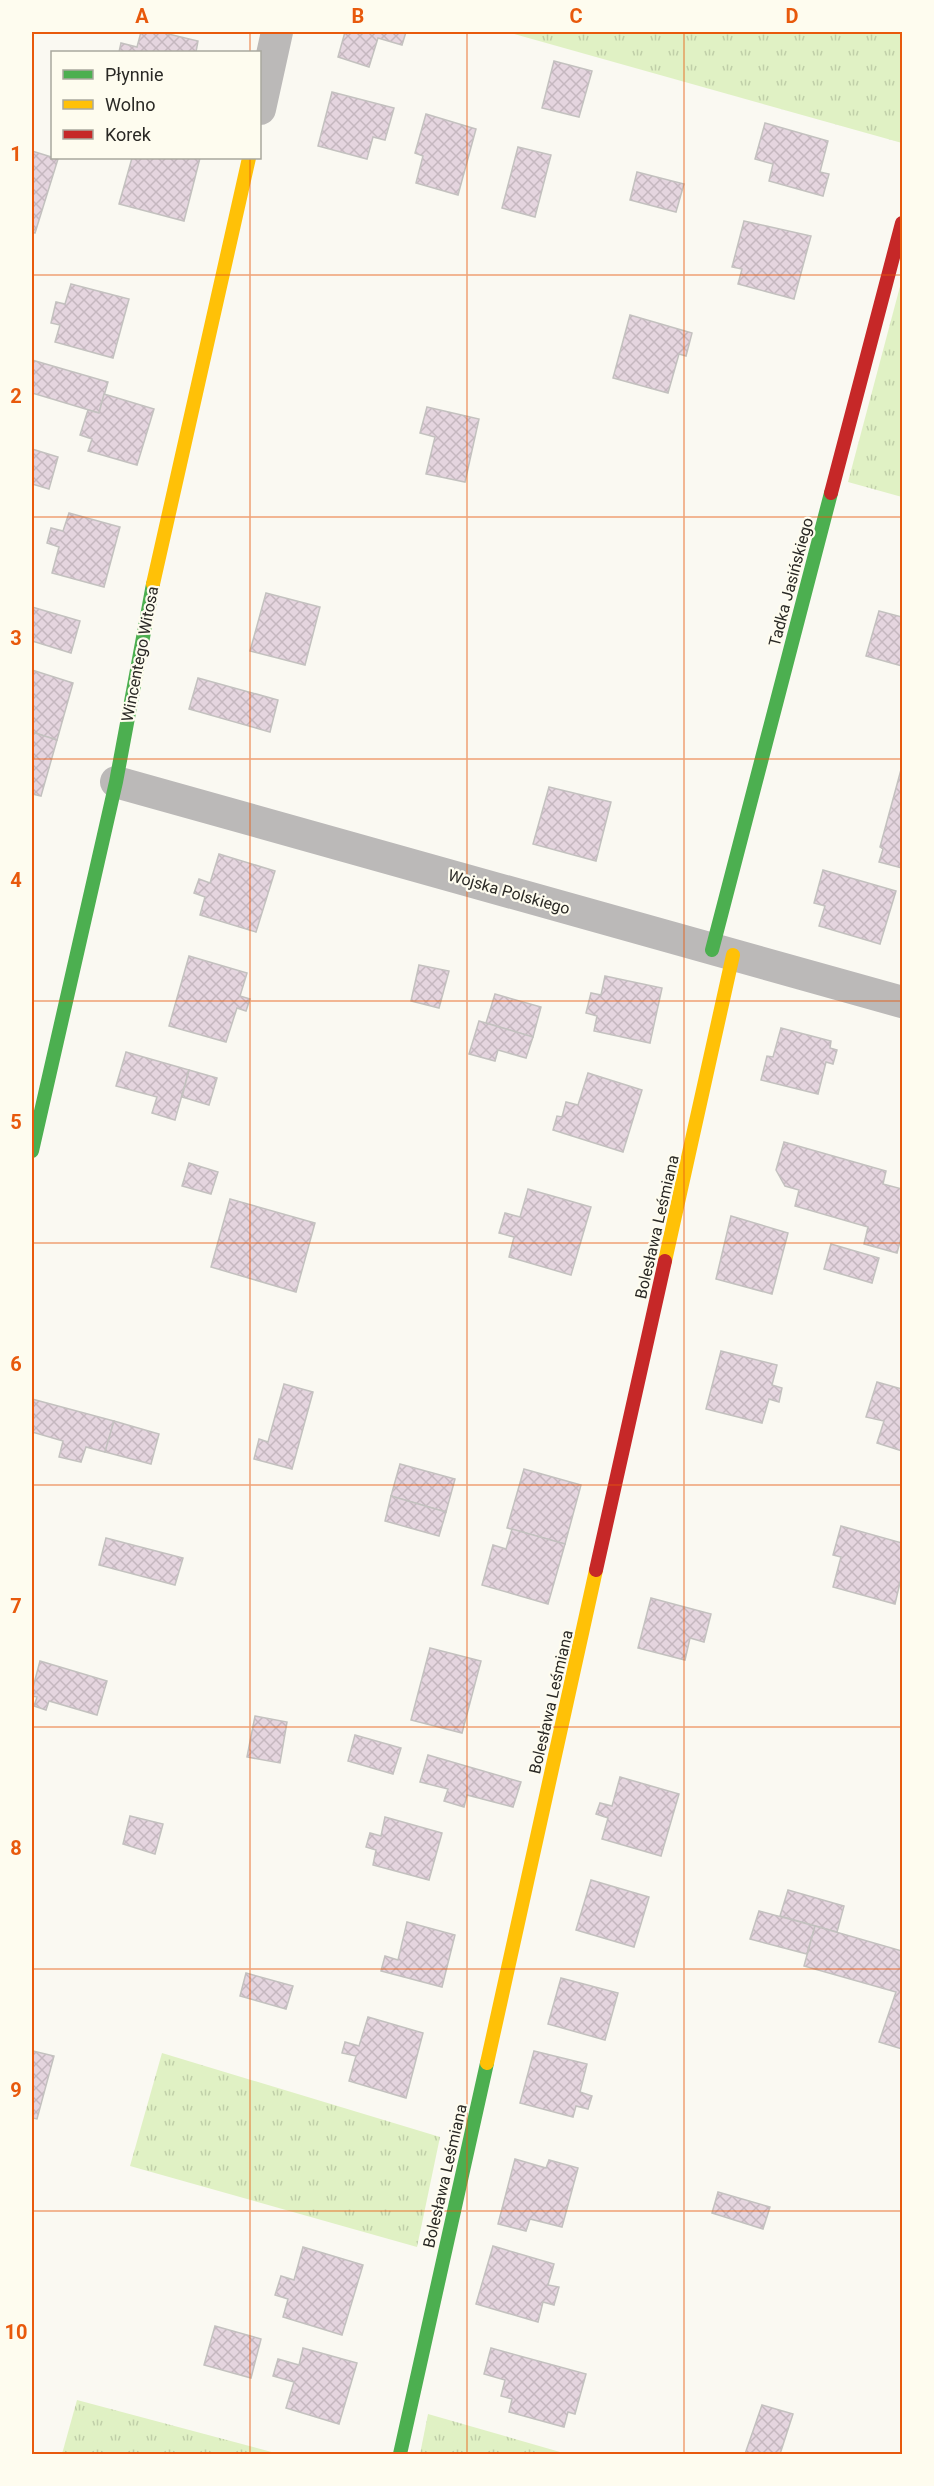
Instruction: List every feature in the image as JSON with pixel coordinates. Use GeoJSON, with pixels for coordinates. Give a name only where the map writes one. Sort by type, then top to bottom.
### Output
{"type":"FeatureCollection","features":[{"type":"Feature","properties":{"kind":"street"},"geometry":{"type":"LineString","coordinates":[[261,104],[277,32]]}},
{"type":"Feature","properties":{"kind":"street","name":"Wincentego Witosa"},"geometry":{"type":"LineString","coordinates":[[32,1151],[116,782],[157,565],[249,159]]}},
{"type":"Feature","properties":{"kind":"street","name":"Tadka Jasińskiego"},"geometry":{"type":"LineString","coordinates":[[723,952],[903,223]]}},
{"type":"Feature","properties":{"kind":"street","name":"Wojska Polskiego"},"geometry":{"type":"LineString","coordinates":[[116,782],[903,1002]]}},
{"type":"Feature","properties":{"kind":"street","name":"Bolesława Leśmiana"},"geometry":{"type":"LineString","coordinates":[[400,2454],[723,952]]}},
{"type":"Feature","properties":{"kind":"green space"},"geometry":{"type":"Polygon","coordinates":[[[507,32],[902,32],[902,143],[507,32]]]}},
{"type":"Feature","properties":{"kind":"green space"},"geometry":{"type":"Polygon","coordinates":[[[902,279],[902,497],[848,482],[902,279]]]}},
{"type":"Feature","properties":{"kind":"green space"},"geometry":{"type":"Polygon","coordinates":[[[162,2053],[440,2137],[417,2247],[130,2166],[162,2053]]]}},
{"type":"Feature","properties":{"kind":"green space"},"geometry":{"type":"Polygon","coordinates":[[[77,2400],[279,2454],[62,2454],[77,2400]]]}},
{"type":"Feature","properties":{"kind":"green space"},"geometry":{"type":"Polygon","coordinates":[[[428,2414],[567,2454],[420,2454],[428,2414]]]}},
{"type":"Feature","properties":{"kind":"building"},"geometry":{"type":"Polygon","coordinates":[[[141,32],[160,32],[198,41],[196,51],[119,51],[121,43],[137,47],[141,32]]]}},
{"type":"Feature","properties":{"kind":"building"},"geometry":{"type":"Polygon","coordinates":[[[345,32],[406,32],[402,45],[378,38],[369,67],[338,57],[345,32]]]}},
{"type":"Feature","properties":{"kind":"building"},"geometry":{"type":"Polygon","coordinates":[[[554,61],[592,71],[579,117],[542,108],[554,61]]]}},
{"type":"Feature","properties":{"kind":"building"},"geometry":{"type":"Polygon","coordinates":[[[332,92],[394,108],[385,140],[373,137],[367,159],[318,146],[332,92]]]}},
{"type":"Feature","properties":{"kind":"building"},"geometry":{"type":"Polygon","coordinates":[[[426,114],[476,129],[458,195],[416,183],[423,156],[415,153],[426,114]]]}},
{"type":"Feature","properties":{"kind":"building"},"geometry":{"type":"Polygon","coordinates":[[[765,123],[828,141],[820,172],[829,174],[823,196],[769,181],[773,164],[755,159],[765,123]]]}},
{"type":"Feature","properties":{"kind":"building"},"geometry":{"type":"Polygon","coordinates":[[[518,147],[551,155],[535,217],[502,208],[518,147]]]}},
{"type":"Feature","properties":{"kind":"building"},"geometry":{"type":"Polygon","coordinates":[[[32,151],[51,157],[51,159],[58,159],[35,233],[32,232],[32,151]]]}},
{"type":"Feature","properties":{"kind":"building"},"geometry":{"type":"Polygon","coordinates":[[[132,159],[200,159],[184,221],[119,204],[132,159]]]}},
{"type":"Feature","properties":{"kind":"building"},"geometry":{"type":"Polygon","coordinates":[[[637,172],[684,184],[676,212],[630,200],[637,172]]]}},
{"type":"Feature","properties":{"kind":"building"},"geometry":{"type":"Polygon","coordinates":[[[744,221],[811,236],[794,299],[738,284],[742,269],[732,267],[744,221]]]}},
{"type":"Feature","properties":{"kind":"building"},"geometry":{"type":"Polygon","coordinates":[[[71,284],[129,299],[113,358],[55,342],[60,325],[51,323],[56,302],[65,304],[71,284]]]}},
{"type":"Feature","properties":{"kind":"building"},"geometry":{"type":"Polygon","coordinates":[[[630,315],[692,333],[686,356],[679,354],[668,393],[613,378],[630,315]]]}},
{"type":"Feature","properties":{"kind":"building"},"geometry":{"type":"Polygon","coordinates":[[[32,360],[108,382],[99,413],[32,393],[32,360]]]}},
{"type":"Feature","properties":{"kind":"building"},"geometry":{"type":"Polygon","coordinates":[[[104,394],[154,409],[137,465],[88,451],[92,439],[80,435],[88,410],[99,413],[104,394]]]}},
{"type":"Feature","properties":{"kind":"building"},"geometry":{"type":"Polygon","coordinates":[[[427,407],[479,419],[465,482],[426,474],[435,437],[420,433],[427,407]]]}},
{"type":"Feature","properties":{"kind":"building"},"geometry":{"type":"Polygon","coordinates":[[[32,449],[58,457],[49,489],[32,484],[32,449]]]}},
{"type":"Feature","properties":{"kind":"building"},"geometry":{"type":"Polygon","coordinates":[[[69,513],[120,527],[104,587],[52,573],[59,547],[47,543],[51,528],[63,531],[69,513]]]}},
{"type":"Feature","properties":{"kind":"building"},"geometry":{"type":"Polygon","coordinates":[[[266,593],[320,607],[305,665],[250,651],[266,593]]]}},
{"type":"Feature","properties":{"kind":"building"},"geometry":{"type":"Polygon","coordinates":[[[32,607],[80,621],[71,653],[32,641],[32,607]]]}},
{"type":"Feature","properties":{"kind":"building"},"geometry":{"type":"Polygon","coordinates":[[[879,611],[902,617],[902,666],[866,656],[879,611]]]}},
{"type":"Feature","properties":{"kind":"building"},"geometry":{"type":"Polygon","coordinates":[[[32,670],[73,683],[57,740],[32,732],[32,670]]]}},
{"type":"Feature","properties":{"kind":"building"},"geometry":{"type":"Polygon","coordinates":[[[198,678],[278,700],[270,732],[189,709],[198,678]]]}},
{"type":"Feature","properties":{"kind":"building"},"geometry":{"type":"Polygon","coordinates":[[[32,732],[57,740],[41,796],[32,794],[32,732]]]}},
{"type":"Feature","properties":{"kind":"building"},"geometry":{"type":"Polygon","coordinates":[[[902,766],[902,868],[879,862],[883,849],[880,847],[902,766]]]}},
{"type":"Feature","properties":{"kind":"building"},"geometry":{"type":"Polygon","coordinates":[[[549,787],[611,802],[596,861],[533,844],[549,787]]]}},
{"type":"Feature","properties":{"kind":"building"},"geometry":{"type":"Polygon","coordinates":[[[219,854],[275,871],[256,932],[200,915],[205,897],[194,893],[199,879],[210,883],[219,854]]]}},
{"type":"Feature","properties":{"kind":"building"},"geometry":{"type":"Polygon","coordinates":[[[823,870],[896,891],[880,944],[819,926],[825,906],[814,903],[823,870]]]}},
{"type":"Feature","properties":{"kind":"building"},"geometry":{"type":"Polygon","coordinates":[[[189,956],[247,973],[240,996],[250,999],[246,1011],[237,1008],[226,1042],[169,1026],[189,956]]]}},
{"type":"Feature","properties":{"kind":"building"},"geometry":{"type":"Polygon","coordinates":[[[419,965],[449,971],[439,1008],[411,1001],[419,965]]]}},
{"type":"Feature","properties":{"kind":"building"},"geometry":{"type":"Polygon","coordinates":[[[605,976],[662,988],[650,1043],[594,1031],[597,1016],[586,1013],[591,993],[601,995],[605,976]]]}},
{"type":"Feature","properties":{"kind":"building"},"geometry":{"type":"Polygon","coordinates":[[[495,994],[541,1007],[533,1037],[486,1023],[495,994]]]}},
{"type":"Feature","properties":{"kind":"building"},"geometry":{"type":"Polygon","coordinates":[[[479,1021],[533,1037],[526,1058],[498,1050],[495,1061],[469,1054],[479,1021]]]}},
{"type":"Feature","properties":{"kind":"building"},"geometry":{"type":"Polygon","coordinates":[[[781,1028],[831,1041],[830,1048],[837,1050],[833,1064],[826,1062],[818,1094],[761,1080],[767,1056],[773,1057],[781,1028]]]}},
{"type":"Feature","properties":{"kind":"building"},"geometry":{"type":"Polygon","coordinates":[[[126,1052],[189,1070],[175,1120],[152,1113],[157,1097],[116,1086],[126,1052]]]}},
{"type":"Feature","properties":{"kind":"building"},"geometry":{"type":"Polygon","coordinates":[[[189,1070],[217,1078],[209,1105],[182,1097],[189,1070]]]}},
{"type":"Feature","properties":{"kind":"building"},"geometry":{"type":"Polygon","coordinates":[[[588,1073],[642,1090],[623,1152],[553,1130],[557,1116],[562,1117],[566,1102],[578,1105],[588,1073]]]}},
{"type":"Feature","properties":{"kind":"building"},"geometry":{"type":"Polygon","coordinates":[[[784,1142],[886,1171],[883,1184],[902,1189],[902,1234],[897,1253],[864,1244],[868,1227],[795,1206],[799,1190],[785,1186],[776,1170],[784,1142]]]}},
{"type":"Feature","properties":{"kind":"building"},"geometry":{"type":"Polygon","coordinates":[[[189,1163],[218,1172],[211,1194],[182,1186],[189,1163]]]}},
{"type":"Feature","properties":{"kind":"building"},"geometry":{"type":"Polygon","coordinates":[[[528,1189],[591,1207],[571,1275],[509,1257],[514,1237],[499,1233],[505,1213],[520,1217],[528,1189]]]}},
{"type":"Feature","properties":{"kind":"building"},"geometry":{"type":"Polygon","coordinates":[[[230,1199],[315,1223],[296,1292],[211,1267],[230,1199]]]}},
{"type":"Feature","properties":{"kind":"building"},"geometry":{"type":"Polygon","coordinates":[[[731,1216],[788,1233],[772,1294],[716,1279],[731,1216]]]}},
{"type":"Feature","properties":{"kind":"building"},"geometry":{"type":"Polygon","coordinates":[[[831,1244],[879,1258],[872,1283],[824,1269],[831,1244]]]}},
{"type":"Feature","properties":{"kind":"building"},"geometry":{"type":"Polygon","coordinates":[[[721,1351],[777,1365],[772,1385],[782,1388],[779,1402],[769,1399],[762,1423],[706,1409],[721,1351]]]}},
{"type":"Feature","properties":{"kind":"building"},"geometry":{"type":"Polygon","coordinates":[[[877,1382],[902,1389],[902,1451],[877,1443],[884,1421],[866,1417],[877,1382]]]}},
{"type":"Feature","properties":{"kind":"building"},"geometry":{"type":"Polygon","coordinates":[[[284,1384],[313,1392],[292,1469],[254,1459],[259,1439],[268,1442],[284,1384]]]}},
{"type":"Feature","properties":{"kind":"building"},"geometry":{"type":"Polygon","coordinates":[[[32,1399],[114,1421],[105,1452],[86,1447],[81,1462],[59,1457],[63,1441],[32,1432],[32,1399]]]}},
{"type":"Feature","properties":{"kind":"building"},"geometry":{"type":"Polygon","coordinates":[[[114,1421],[159,1434],[151,1464],[105,1452],[114,1421]]]}},
{"type":"Feature","properties":{"kind":"building"},"geometry":{"type":"Polygon","coordinates":[[[400,1464],[455,1479],[446,1512],[391,1496],[400,1464]]]}},
{"type":"Feature","properties":{"kind":"building"},"geometry":{"type":"Polygon","coordinates":[[[524,1469],[581,1485],[565,1544],[507,1528],[524,1469]]]}},
{"type":"Feature","properties":{"kind":"building"},"geometry":{"type":"Polygon","coordinates":[[[391,1496],[446,1512],[439,1536],[385,1521],[391,1496]]]}},
{"type":"Feature","properties":{"kind":"building"},"geometry":{"type":"Polygon","coordinates":[[[841,1526],[902,1543],[902,1574],[895,1604],[833,1587],[841,1557],[833,1555],[841,1526]]]}},
{"type":"Feature","properties":{"kind":"building"},"geometry":{"type":"Polygon","coordinates":[[[512,1529],[565,1544],[548,1604],[482,1585],[493,1545],[506,1549],[512,1529]]]}},
{"type":"Feature","properties":{"kind":"building"},"geometry":{"type":"Polygon","coordinates":[[[106,1538],[183,1558],[175,1585],[99,1565],[106,1538]]]}},
{"type":"Feature","properties":{"kind":"building"},"geometry":{"type":"Polygon","coordinates":[[[651,1598],[711,1614],[704,1642],[690,1638],[685,1660],[638,1648],[651,1598]]]}},
{"type":"Feature","properties":{"kind":"building"},"geometry":{"type":"Polygon","coordinates":[[[430,1648],[481,1661],[462,1733],[411,1720],[430,1648]]]}},
{"type":"Feature","properties":{"kind":"building"},"geometry":{"type":"Polygon","coordinates":[[[40,1661],[107,1681],[97,1715],[49,1701],[46,1710],[34,1706],[37,1697],[32,1696],[32,1691],[40,1661]]]}},
{"type":"Feature","properties":{"kind":"building"},"geometry":{"type":"Polygon","coordinates":[[[255,1716],[287,1722],[280,1763],[247,1757],[255,1716]]]}},
{"type":"Feature","properties":{"kind":"building"},"geometry":{"type":"Polygon","coordinates":[[[355,1735],[401,1748],[393,1774],[348,1761],[355,1735]]]}},
{"type":"Feature","properties":{"kind":"building"},"geometry":{"type":"Polygon","coordinates":[[[428,1755],[521,1782],[513,1807],[467,1795],[464,1807],[444,1801],[448,1789],[420,1782],[428,1755]]]}},
{"type":"Feature","properties":{"kind":"building"},"geometry":{"type":"Polygon","coordinates":[[[620,1777],[679,1794],[661,1856],[602,1839],[608,1818],[596,1814],[600,1803],[612,1806],[620,1777]]]}},
{"type":"Feature","properties":{"kind":"building"},"geometry":{"type":"Polygon","coordinates":[[[130,1816],[163,1824],[155,1854],[123,1844],[130,1816]]]}},
{"type":"Feature","properties":{"kind":"building"},"geometry":{"type":"Polygon","coordinates":[[[385,1817],[442,1833],[429,1880],[373,1865],[376,1850],[366,1847],[370,1833],[381,1836],[385,1817]]]}},
{"type":"Feature","properties":{"kind":"building"},"geometry":{"type":"Polygon","coordinates":[[[591,1880],[649,1897],[634,1947],[576,1930],[591,1880]]]}},
{"type":"Feature","properties":{"kind":"building"},"geometry":{"type":"Polygon","coordinates":[[[788,1890],[844,1906],[837,1932],[780,1916],[788,1890]]]}},
{"type":"Feature","properties":{"kind":"building"},"geometry":{"type":"Polygon","coordinates":[[[759,1911],[815,1926],[807,1954],[750,1939],[759,1911]]]}},
{"type":"Feature","properties":{"kind":"building"},"geometry":{"type":"Polygon","coordinates":[[[407,1922],[455,1935],[442,1987],[381,1971],[385,1956],[398,1960],[407,1922]]]}},
{"type":"Feature","properties":{"kind":"building"},"geometry":{"type":"Polygon","coordinates":[[[815,1926],[902,1951],[902,2049],[879,2042],[896,1992],[804,1966],[815,1926]]]}},
{"type":"Feature","properties":{"kind":"building"},"geometry":{"type":"Polygon","coordinates":[[[246,1973],[293,1986],[286,2009],[240,1996],[246,1973]]]}},
{"type":"Feature","properties":{"kind":"building"},"geometry":{"type":"Polygon","coordinates":[[[561,1978],[618,1993],[605,2040],[548,2024],[561,1978]]]}},
{"type":"Feature","properties":{"kind":"building"},"geometry":{"type":"Polygon","coordinates":[[[368,2017],[423,2033],[406,2098],[349,2081],[356,2056],[342,2053],[345,2042],[359,2046],[368,2017]]]}},
{"type":"Feature","properties":{"kind":"building"},"geometry":{"type":"Polygon","coordinates":[[[33,2051],[54,2056],[37,2119],[32,2118],[33,2051]]]}},
{"type":"Feature","properties":{"kind":"building"},"geometry":{"type":"Polygon","coordinates":[[[534,2051],[587,2064],[580,2092],[592,2096],[588,2109],[576,2106],[573,2117],[520,2103],[534,2051]]]}},
{"type":"Feature","properties":{"kind":"building"},"geometry":{"type":"Polygon","coordinates":[[[515,2159],[546,2168],[549,2160],[578,2168],[562,2227],[530,2219],[526,2231],[498,2224],[515,2159]]]}},
{"type":"Feature","properties":{"kind":"building"},"geometry":{"type":"Polygon","coordinates":[[[718,2192],[770,2207],[763,2229],[712,2213],[718,2192]]]}},
{"type":"Feature","properties":{"kind":"building"},"geometry":{"type":"Polygon","coordinates":[[[493,2246],[554,2264],[548,2285],[559,2287],[554,2305],[543,2302],[538,2322],[476,2304],[493,2246]]]}},
{"type":"Feature","properties":{"kind":"building"},"geometry":{"type":"Polygon","coordinates":[[[303,2247],[363,2265],[342,2335],[283,2317],[288,2299],[275,2295],[281,2276],[294,2280],[303,2247]]]}},
{"type":"Feature","properties":{"kind":"building"},"geometry":{"type":"Polygon","coordinates":[[[215,2326],[261,2339],[251,2378],[204,2365],[215,2326]]]}},
{"type":"Feature","properties":{"kind":"building"},"geometry":{"type":"Polygon","coordinates":[[[303,2348],[357,2363],[339,2424],[286,2408],[294,2382],[273,2376],[278,2359],[299,2365],[303,2348]]]}},
{"type":"Feature","properties":{"kind":"building"},"geometry":{"type":"Polygon","coordinates":[[[491,2348],[586,2374],[575,2414],[568,2412],[564,2427],[509,2412],[512,2399],[501,2396],[505,2380],[484,2374],[491,2348]]]}},
{"type":"Feature","properties":{"kind":"building"},"geometry":{"type":"Polygon","coordinates":[[[762,2405],[793,2414],[780,2454],[745,2454],[762,2405]]]}},
{"type":"Feature","properties":{"kind":"traffic: fast"},"geometry":{"type":"LineString","coordinates":[[712,950],[831,493]]}},
{"type":"Feature","properties":{"kind":"traffic: fast"},"geometry":{"type":"LineString","coordinates":[[32,1151],[116,782],[153,584]]}},
{"type":"Feature","properties":{"kind":"traffic: fast"},"geometry":{"type":"LineString","coordinates":[[400,2454],[487,2063]]}},
{"type":"Feature","properties":{"kind":"traffic: slow"},"geometry":{"type":"LineString","coordinates":[[153,584],[249,159]]}},
{"type":"Feature","properties":{"kind":"traffic: slow"},"geometry":{"type":"LineString","coordinates":[[665,1261],[733,955]]}},
{"type":"Feature","properties":{"kind":"traffic: slow"},"geometry":{"type":"LineString","coordinates":[[487,2063],[596,1570]]}},
{"type":"Feature","properties":{"kind":"traffic: jam"},"geometry":{"type":"LineString","coordinates":[[831,493],[902,223]]}},
{"type":"Feature","properties":{"kind":"traffic: jam"},"geometry":{"type":"LineString","coordinates":[[596,1570],[665,1261]]}}]}
